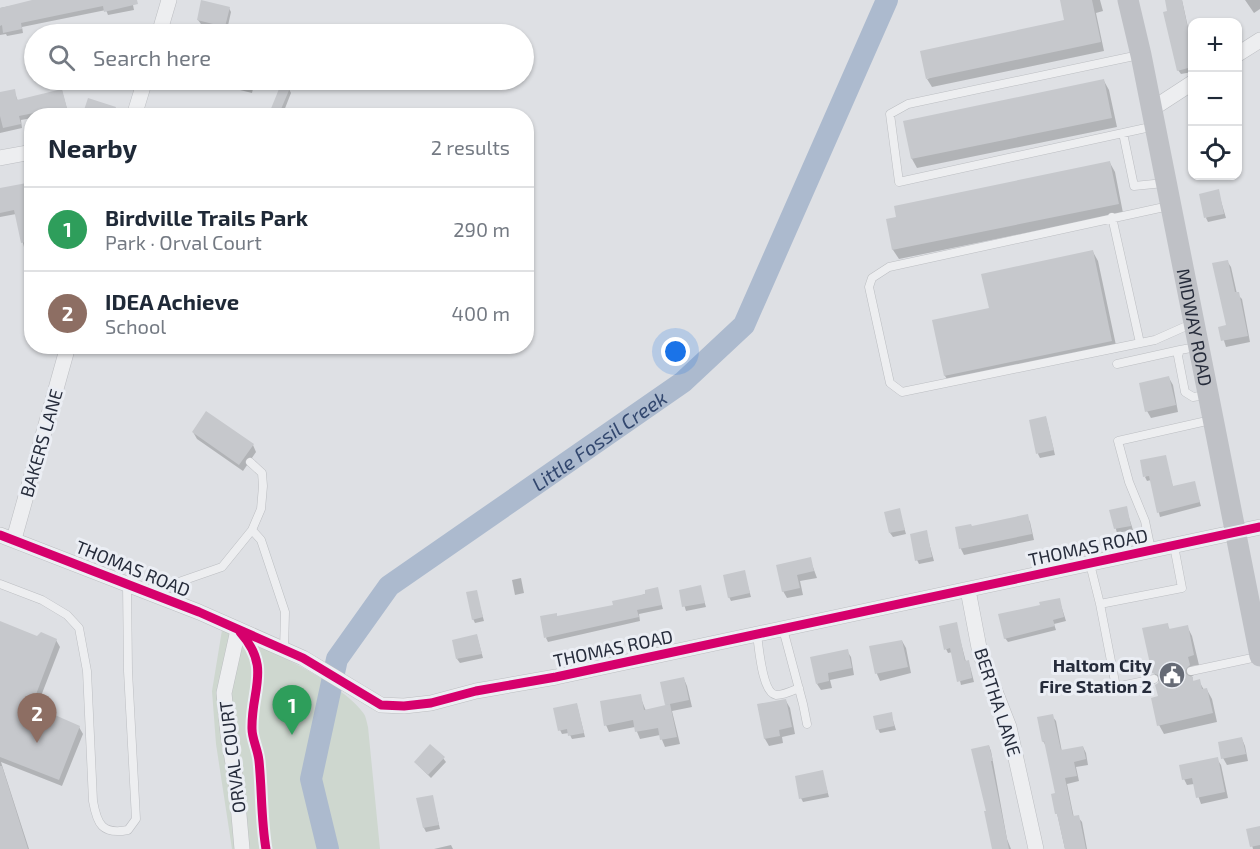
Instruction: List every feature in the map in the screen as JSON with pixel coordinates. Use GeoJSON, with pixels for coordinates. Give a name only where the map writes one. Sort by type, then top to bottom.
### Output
{"type":"FeatureCollection","features":[{"type":"Feature","properties":{"kind":"main road","name":"MIDWAY ROAD"},"geometry":{"type":"LineString","coordinates":[[1128,0],[1141,55],[1193,323],[1189,348],[1208,394],[1260,656]]}},
{"type":"Feature","properties":{"kind":"street"},"geometry":{"type":"LineString","coordinates":[[162,24],[169,0]]}},
{"type":"Feature","properties":{"kind":"street"},"geometry":{"type":"LineString","coordinates":[[1242,51],[1260,40]]}},
{"type":"Feature","properties":{"kind":"street"},"geometry":{"type":"LineString","coordinates":[[1153,118],[1188,87]]}},
{"type":"Feature","properties":{"kind":"street"},"geometry":{"type":"LineString","coordinates":[[136,108],[142,90]]}},
{"type":"Feature","properties":{"kind":"street"},"geometry":{"type":"LineString","coordinates":[[0,158],[24,154]]}},
{"type":"Feature","properties":{"kind":"street","name":"BAKERS LANE"},"geometry":{"type":"LineString","coordinates":[[7,537],[65,354]]}},
{"type":"Feature","properties":{"kind":"street","name":"THOMAS ROAD"},"geometry":{"type":"LineString","coordinates":[[7,537],[149,592],[284,650],[311,663],[381,705],[404,706],[432,703],[476,691],[556,677],[1260,527]]}},
{"type":"Feature","properties":{"kind":"street","name":"BERTHA LANE"},"geometry":{"type":"LineString","coordinates":[[968,590],[980,653],[1009,726],[1036,849]]}},
{"type":"Feature","properties":{"kind":"street","name":"ORVAL COURT"},"geometry":{"type":"LineString","coordinates":[[238,630],[224,693],[236,781],[242,849]]}},
{"type":"Feature","properties":{"kind":"lane"},"geometry":{"type":"LineString","coordinates":[[1141,55],[908,104],[890,114],[899,182],[1123,133],[1153,118]]}},
{"type":"Feature","properties":{"kind":"lane"},"geometry":{"type":"LineString","coordinates":[[1123,133],[1134,186],[1165,183]]}},
{"type":"Feature","properties":{"kind":"lane"},"geometry":{"type":"LineString","coordinates":[[1170,206],[889,267],[872,278],[869,287],[890,383],[902,392],[1155,340],[1193,323]]}},
{"type":"Feature","properties":{"kind":"lane"},"geometry":{"type":"LineString","coordinates":[[1112,217],[1140,343]]}},
{"type":"Feature","properties":{"kind":"lane"},"geometry":{"type":"LineString","coordinates":[[1117,364],[1189,348]]}},
{"type":"Feature","properties":{"kind":"lane"},"geometry":{"type":"LineString","coordinates":[[1151,550],[1145,520],[1129,482],[1118,441],[1213,420]]}},
{"type":"Feature","properties":{"kind":"lane"},"geometry":{"type":"LineString","coordinates":[[149,592],[222,567],[252,531],[261,509],[263,486],[262,473],[250,462]]}},
{"type":"Feature","properties":{"kind":"lane"},"geometry":{"type":"LineString","coordinates":[[252,531],[261,540],[285,612],[284,650]]}},
{"type":"Feature","properties":{"kind":"lane"},"geometry":{"type":"LineString","coordinates":[[1100,604],[1182,588],[1174,546]]}},
{"type":"Feature","properties":{"kind":"lane"},"geometry":{"type":"LineString","coordinates":[[1090,564],[1116,687],[1154,679]]}},
{"type":"Feature","properties":{"kind":"lane"},"geometry":{"type":"LineString","coordinates":[[0,584],[42,600],[67,615],[79,628],[87,671],[93,801],[96,819],[105,829],[117,832],[128,830],[136,819],[128,671],[127,584]]}},
{"type":"Feature","properties":{"kind":"lane"},"geometry":{"type":"LineString","coordinates":[[783,629],[807,724]]}},
{"type":"Feature","properties":{"kind":"lane"},"geometry":{"type":"LineString","coordinates":[[757,634],[765,682],[769,691],[776,694],[787,693],[799,688]]}},
{"type":"Feature","properties":{"kind":"lane"},"geometry":{"type":"LineString","coordinates":[[1191,671],[1260,656]]}},
{"type":"Feature","properties":{"kind":"shaded area"},"geometry":{"type":"Polygon","coordinates":[[[222,630],[277,654],[319,677],[338,689],[364,714],[368,727],[380,849],[232,849],[216,744],[212,691],[222,630]]]}},
{"type":"Feature","properties":{"kind":"building"},"geometry":{"type":"Polygon","coordinates":[[[32,0],[137,0],[138,4],[104,12],[103,6],[21,23],[22,29],[3,33],[2,25],[0,26],[0,8],[32,0]]]}},
{"type":"Feature","properties":{"kind":"building"},"geometry":{"type":"Polygon","coordinates":[[[201,0],[230,7],[226,24],[197,20],[201,0]]]}},
{"type":"Feature","properties":{"kind":"building"},"geometry":{"type":"Polygon","coordinates":[[[1060,0],[1092,0],[1101,42],[926,79],[920,51],[1064,20],[1060,0]]]}},
{"type":"Feature","properties":{"kind":"building"},"geometry":{"type":"Polygon","coordinates":[[[1165,0],[1182,0],[1188,29],[1188,68],[1177,71],[1163,12],[1167,11],[1165,0]]]}},
{"type":"Feature","properties":{"kind":"building"},"geometry":{"type":"Polygon","coordinates":[[[1104,79],[1112,118],[911,159],[903,121],[1104,79]]]}},
{"type":"Feature","properties":{"kind":"building"},"geometry":{"type":"Polygon","coordinates":[[[15,89],[17,100],[62,90],[67,108],[24,108],[24,115],[19,116],[21,124],[3,128],[0,116],[0,92],[15,89]]]}},
{"type":"Feature","properties":{"kind":"building"},"geometry":{"type":"Polygon","coordinates":[[[279,90],[289,90],[282,108],[271,108],[279,90]]]}},
{"type":"Feature","properties":{"kind":"building"},"geometry":{"type":"Polygon","coordinates":[[[88,98],[116,107],[116,108],[85,108],[88,98]]]}},
{"type":"Feature","properties":{"kind":"building"},"geometry":{"type":"Polygon","coordinates":[[[1110,161],[1119,204],[892,250],[886,219],[896,217],[894,206],[1110,161]]]}},
{"type":"Feature","properties":{"kind":"building"},"geometry":{"type":"Polygon","coordinates":[[[24,184],[24,242],[21,243],[14,210],[0,213],[0,188],[24,184]]]}},
{"type":"Feature","properties":{"kind":"building"},"geometry":{"type":"Polygon","coordinates":[[[1219,189],[1224,214],[1204,218],[1199,194],[1219,189]]]}},
{"type":"Feature","properties":{"kind":"building"},"geometry":{"type":"Polygon","coordinates":[[[1093,250],[1112,341],[944,376],[932,320],[989,308],[981,274],[1093,250]]]}},
{"type":"Feature","properties":{"kind":"building"},"geometry":{"type":"Polygon","coordinates":[[[1228,260],[1235,292],[1239,292],[1248,336],[1221,341],[1218,327],[1226,325],[1212,263],[1228,260]]]}},
{"type":"Feature","properties":{"kind":"building"},"geometry":{"type":"Polygon","coordinates":[[[1169,376],[1176,405],[1145,412],[1139,383],[1169,376]]]}},
{"type":"Feature","properties":{"kind":"building"},"geometry":{"type":"Polygon","coordinates":[[[206,411],[254,444],[239,465],[192,432],[206,411]]]}},
{"type":"Feature","properties":{"kind":"building"},"geometry":{"type":"Polygon","coordinates":[[[1046,416],[1054,450],[1036,454],[1029,420],[1046,416]]]}},
{"type":"Feature","properties":{"kind":"building"},"geometry":{"type":"Polygon","coordinates":[[[1166,455],[1173,486],[1195,481],[1200,502],[1157,513],[1149,476],[1143,477],[1140,460],[1166,455]]]}},
{"type":"Feature","properties":{"kind":"building"},"geometry":{"type":"Polygon","coordinates":[[[1127,506],[1131,526],[1114,529],[1109,510],[1127,506]]]}},
{"type":"Feature","properties":{"kind":"building"},"geometry":{"type":"Polygon","coordinates":[[[900,508],[905,530],[889,533],[884,512],[900,508]]]}},
{"type":"Feature","properties":{"kind":"building"},"geometry":{"type":"Polygon","coordinates":[[[1028,514],[1032,534],[959,549],[955,527],[971,524],[972,526],[1028,514]]]}},
{"type":"Feature","properties":{"kind":"building"},"geometry":{"type":"Polygon","coordinates":[[[927,530],[932,557],[915,561],[910,534],[927,530]]]}},
{"type":"Feature","properties":{"kind":"building"},"geometry":{"type":"Polygon","coordinates":[[[811,557],[814,571],[797,575],[800,588],[782,592],[776,565],[811,557]]]}},
{"type":"Feature","properties":{"kind":"building"},"geometry":{"type":"Polygon","coordinates":[[[745,570],[750,593],[728,598],[723,575],[745,570]]]}},
{"type":"Feature","properties":{"kind":"building"},"geometry":{"type":"Polygon","coordinates":[[[701,585],[705,603],[682,607],[679,590],[701,585]]]}},
{"type":"Feature","properties":{"kind":"building"},"geometry":{"type":"Polygon","coordinates":[[[658,587],[662,605],[637,610],[639,617],[544,638],[540,616],[557,613],[557,616],[613,605],[612,601],[645,594],[645,590],[658,587]]]}},
{"type":"Feature","properties":{"kind":"building"},"geometry":{"type":"Polygon","coordinates":[[[477,590],[483,617],[472,620],[466,592],[477,590]]]}},
{"type":"Feature","properties":{"kind":"building"},"geometry":{"type":"Polygon","coordinates":[[[1060,598],[1064,617],[1053,620],[1055,626],[1004,639],[998,614],[1060,598]]]}},
{"type":"Feature","properties":{"kind":"building"},"geometry":{"type":"Polygon","coordinates":[[[0,621],[37,636],[41,632],[57,639],[32,705],[80,726],[59,780],[0,757],[0,621]]]}},
{"type":"Feature","properties":{"kind":"building"},"geometry":{"type":"Polygon","coordinates":[[[957,622],[965,661],[969,660],[972,678],[957,682],[950,648],[944,650],[939,626],[957,622]]]}},
{"type":"Feature","properties":{"kind":"building","name":"Haltom City Fire Station 2"},"geometry":{"type":"Polygon","coordinates":[[[1168,623],[1169,629],[1188,625],[1194,655],[1188,657],[1190,665],[1185,673],[1193,677],[1193,681],[1200,679],[1202,689],[1207,688],[1213,713],[1157,726],[1151,698],[1158,696],[1155,685],[1160,678],[1152,673],[1142,628],[1168,623]]]}},
{"type":"Feature","properties":{"kind":"building"},"geometry":{"type":"Polygon","coordinates":[[[477,634],[482,654],[456,659],[452,640],[477,634]]]}},
{"type":"Feature","properties":{"kind":"building"},"geometry":{"type":"Polygon","coordinates":[[[902,640],[908,667],[875,674],[869,646],[902,640]]]}},
{"type":"Feature","properties":{"kind":"building"},"geometry":{"type":"Polygon","coordinates":[[[848,649],[852,668],[828,673],[829,681],[816,684],[810,657],[848,649]]]}},
{"type":"Feature","properties":{"kind":"building"},"geometry":{"type":"Polygon","coordinates":[[[684,677],[689,700],[665,705],[660,682],[684,677]]]}},
{"type":"Feature","properties":{"kind":"building"},"geometry":{"type":"Polygon","coordinates":[[[641,694],[644,710],[670,704],[677,737],[660,740],[658,728],[635,732],[633,720],[604,726],[600,701],[641,694]]]}},
{"type":"Feature","properties":{"kind":"building"},"geometry":{"type":"Polygon","coordinates":[[[786,699],[792,727],[779,730],[780,736],[764,739],[757,704],[786,699]]]}},
{"type":"Feature","properties":{"kind":"building"},"geometry":{"type":"Polygon","coordinates":[[[577,703],[584,733],[568,736],[567,729],[558,731],[553,708],[577,703]]]}},
{"type":"Feature","properties":{"kind":"building"},"geometry":{"type":"Polygon","coordinates":[[[892,712],[894,726],[876,730],[873,716],[892,712]]]}},
{"type":"Feature","properties":{"kind":"building"},"geometry":{"type":"Polygon","coordinates":[[[1053,714],[1061,750],[1083,746],[1086,759],[1074,762],[1077,776],[1065,778],[1073,816],[1079,815],[1086,849],[1065,849],[1057,814],[1055,814],[1051,794],[1055,793],[1037,717],[1053,714]]]}},
{"type":"Feature","properties":{"kind":"building"},"geometry":{"type":"Polygon","coordinates":[[[1242,737],[1246,754],[1221,759],[1218,742],[1242,737]]]}},
{"type":"Feature","properties":{"kind":"building"},"geometry":{"type":"Polygon","coordinates":[[[430,744],[445,757],[428,775],[414,762],[430,744]]]}},
{"type":"Feature","properties":{"kind":"building"},"geometry":{"type":"Polygon","coordinates":[[[989,745],[1009,849],[992,849],[984,811],[986,811],[971,749],[989,745]]]}},
{"type":"Feature","properties":{"kind":"building"},"geometry":{"type":"Polygon","coordinates":[[[1218,757],[1225,792],[1196,798],[1192,778],[1182,780],[1179,765],[1218,757]]]}},
{"type":"Feature","properties":{"kind":"building"},"geometry":{"type":"Polygon","coordinates":[[[0,766],[2,766],[28,849],[0,849],[0,766]]]}},
{"type":"Feature","properties":{"kind":"building"},"geometry":{"type":"Polygon","coordinates":[[[823,770],[828,793],[799,799],[795,776],[823,770]]]}},
{"type":"Feature","properties":{"kind":"building"},"geometry":{"type":"Polygon","coordinates":[[[433,795],[439,825],[423,828],[416,798],[433,795]]]}},
{"type":"Feature","properties":{"kind":"building"},"geometry":{"type":"Polygon","coordinates":[[[1260,826],[1260,845],[1250,847],[1246,829],[1260,826]]]}},
{"type":"Feature","properties":{"kind":"waterway","name":"Little Fossil Creek"},"geometry":{"type":"LineString","coordinates":[[328,849],[311,779],[337,659],[389,586],[683,382],[744,325],[887,0]]}},
{"type":"Feature","properties":{"kind":"cycle path"},"geometry":{"type":"LineString","coordinates":[[0,535],[199,612],[303,658],[381,705],[404,706],[431,703],[476,691],[556,677],[1260,527]]}},
{"type":"Feature","properties":{"kind":"cycle path"},"geometry":{"type":"LineString","coordinates":[[240,632],[250,645],[258,668],[252,729],[259,761],[266,849]]}},
{"type":"Feature","properties":{"kind":"place","name":"Haltom City Fire Station 2"},"geometry":{"type":"Point","coordinates":[1172,675]}},
{"type":"Feature","properties":{"kind":"place","name":"Birdville Trails Park"},"geometry":{"type":"Point","coordinates":[292,735]}},
{"type":"Feature","properties":{"kind":"place","name":"IDEA Achieve"},"geometry":{"type":"Point","coordinates":[37,743]}}]}
